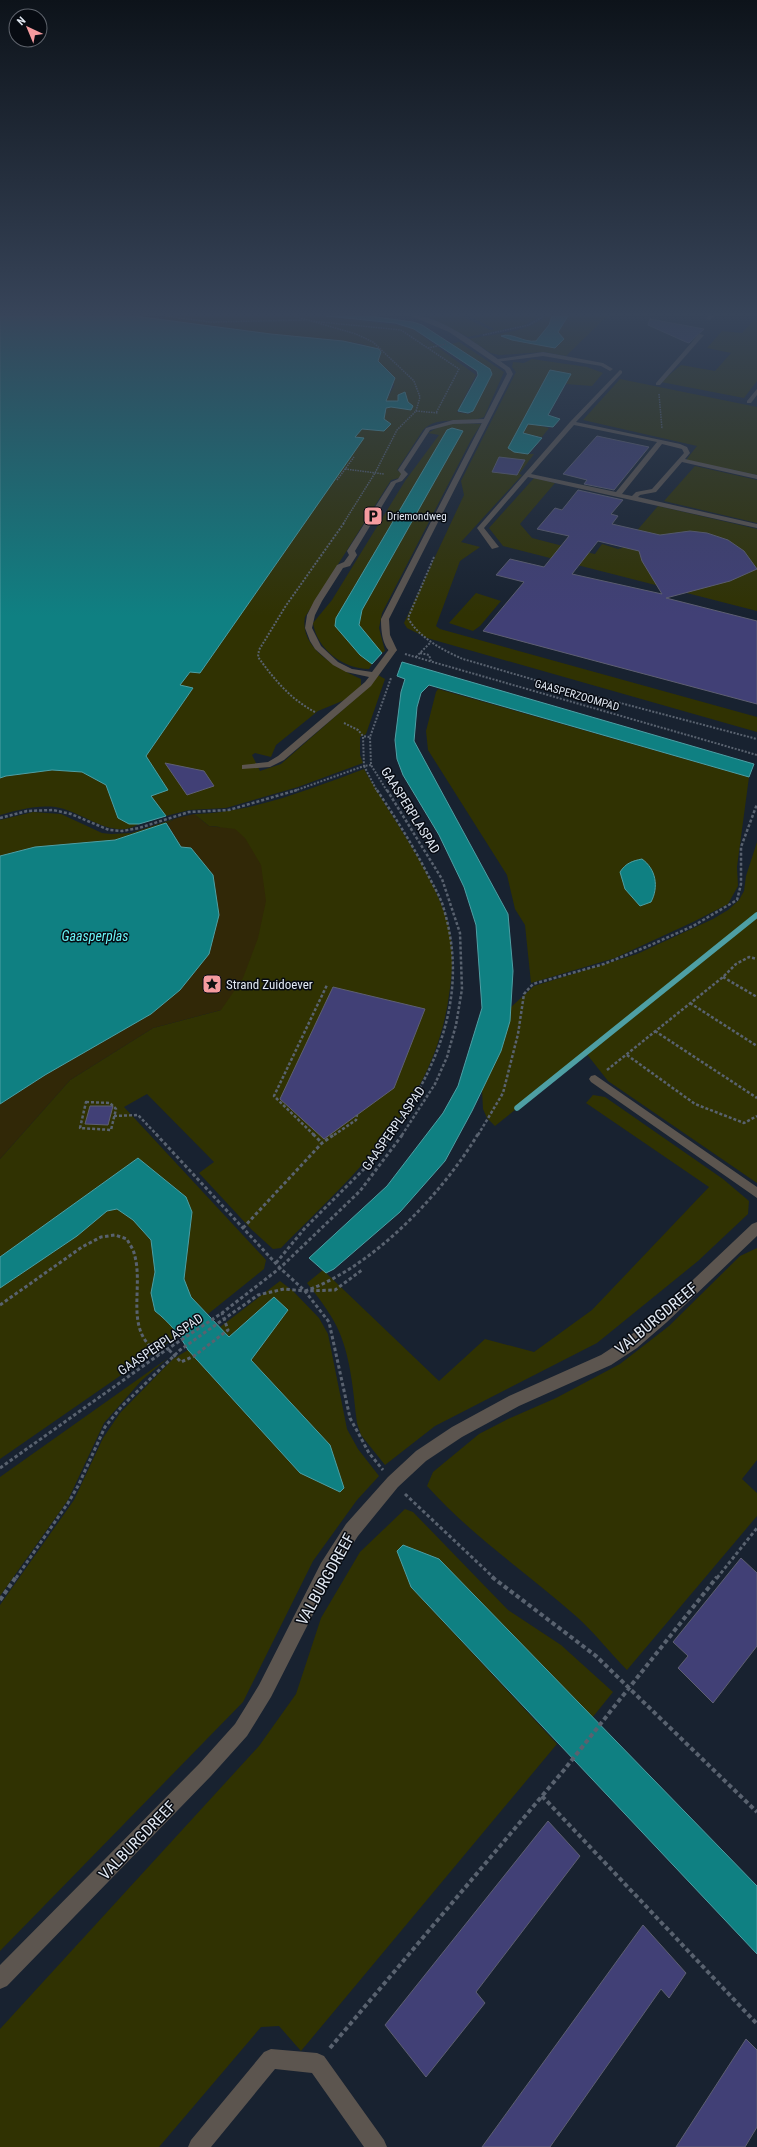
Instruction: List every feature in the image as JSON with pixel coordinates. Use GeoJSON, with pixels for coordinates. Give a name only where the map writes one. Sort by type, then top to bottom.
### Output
{"type":"FeatureCollection","features":[{"type":"Feature","properties":{"kind":"street"},"geometry":{"type":"LineString","coordinates":[[393,650],[386,635],[386,619],[488,416]]}},
{"type":"Feature","properties":{"kind":"street","name":"VALBURGDREEF"},"geometry":{"type":"LineString","coordinates":[[0,1980],[199,1776],[241,1730],[265,1691],[327,1569],[352,1530],[393,1482],[421,1456],[457,1432],[514,1401],[578,1374],[606,1360],[632,1343],[662,1318],[757,1228]]}},
{"type":"Feature","properties":{"kind":"street"},"geometry":{"type":"LineString","coordinates":[[198,2147],[271,2059],[317,2063],[377,2147]]}},
{"type":"Feature","properties":{"kind":"lane"},"geometry":{"type":"LineString","coordinates":[[495,547],[480,528],[578,416]]}},
{"type":"Feature","properties":{"kind":"lane"},"geometry":{"type":"LineString","coordinates":[[374,675],[341,666],[328,657],[314,641],[310,633],[309,622],[311,615],[340,567],[347,564],[353,555],[351,551],[394,482],[400,480],[405,474],[401,470],[428,429],[453,422],[486,421]]}},
{"type":"Feature","properties":{"kind":"lane"},"geometry":{"type":"LineString","coordinates":[[572,423],[661,441],[685,448],[686,453],[681,460],[654,491],[638,493],[633,498]]}},
{"type":"Feature","properties":{"kind":"lane"},"geometry":{"type":"LineString","coordinates":[[617,495],[661,441]]}},
{"type":"Feature","properties":{"kind":"lane"},"geometry":{"type":"LineString","coordinates":[[681,460],[757,477]]}},
{"type":"Feature","properties":{"kind":"lane"},"geometry":{"type":"LineString","coordinates":[[528,474],[757,526]]}},
{"type":"Feature","properties":{"kind":"lane"},"geometry":{"type":"LineString","coordinates":[[245,767],[270,764],[281,758],[368,684],[393,650]]}},
{"type":"Feature","properties":{"kind":"lane"},"geometry":{"type":"LineString","coordinates":[[595,1079],[757,1193]]}},
{"type":"Feature","properties":{"kind":"path"},"geometry":{"type":"LineString","coordinates":[[661,416],[663,438],[661,441]]}},
{"type":"Feature","properties":{"kind":"path"},"geometry":{"type":"LineString","coordinates":[[337,480],[354,457]]}},
{"type":"Feature","properties":{"kind":"path"},"geometry":{"type":"LineString","coordinates":[[345,469],[402,477]]}},
{"type":"Feature","properties":{"kind":"path"},"geometry":{"type":"LineString","coordinates":[[435,554],[408,618],[413,628],[431,642],[449,653],[492,668],[757,739]]}},
{"type":"Feature","properties":{"kind":"path"},"geometry":{"type":"LineString","coordinates":[[416,657],[431,642]]}},
{"type":"Feature","properties":{"kind":"path","name":"GAASPERZOOMPAD"},"geometry":{"type":"LineString","coordinates":[[393,650],[757,754]]}},
{"type":"Feature","properties":{"kind":"path","name":"GAASPERPLASPAD"},"geometry":{"type":"LineString","coordinates":[[0,1468],[160,1354],[169,1350],[222,1313],[280,1268],[360,1191],[386,1158],[419,1111],[435,1084],[446,1057],[456,1025],[462,989],[460,933],[442,879],[371,765],[370,737],[392,675],[395,657],[393,650]]}},
{"type":"Feature","properties":{"kind":"path"},"geometry":{"type":"LineString","coordinates":[[420,653],[430,656],[431,661]]}},
{"type":"Feature","properties":{"kind":"path"},"geometry":{"type":"LineString","coordinates":[[276,1263],[305,1228],[370,1162],[406,1113],[432,1067],[447,1024],[453,966],[451,936],[441,901],[406,834],[372,783],[364,766],[363,736]]}},
{"type":"Feature","properties":{"kind":"path"},"geometry":{"type":"LineString","coordinates":[[0,818],[34,810],[50,810],[70,814],[104,830],[121,831],[141,828],[190,812],[227,811],[325,781],[364,766],[371,765]]}},
{"type":"Feature","properties":{"kind":"path"},"geometry":{"type":"LineString","coordinates":[[305,1291],[325,1284],[349,1270],[413,1218],[465,1156],[504,1093],[518,1034],[524,994],[533,984],[613,960],[662,941],[719,912],[737,900],[741,884],[742,847],[757,804]]}},
{"type":"Feature","properties":{"kind":"path"},"geometry":{"type":"LineString","coordinates":[[595,1079],[723,977],[736,964],[749,957],[757,959]]}},
{"type":"Feature","properties":{"kind":"path"},"geometry":{"type":"LineString","coordinates":[[723,977],[757,997]]}},
{"type":"Feature","properties":{"kind":"path"},"geometry":{"type":"LineString","coordinates":[[322,1143],[274,1096],[327,984]]}},
{"type":"Feature","properties":{"kind":"path"},"geometry":{"type":"LineString","coordinates":[[690,1003],[757,1046]]}},
{"type":"Feature","properties":{"kind":"path"},"geometry":{"type":"LineString","coordinates":[[655,1031],[757,1098]]}},
{"type":"Feature","properties":{"kind":"path"},"geometry":{"type":"LineString","coordinates":[[627,1055],[695,1104],[744,1123],[757,1116]]}},
{"type":"Feature","properties":{"kind":"path"},"geometry":{"type":"LineString","coordinates":[[86,1102],[110,1103],[116,1109],[114,1116],[111,1130],[80,1128],[86,1102]]}},
{"type":"Feature","properties":{"kind":"path"},"geometry":{"type":"LineString","coordinates":[[114,1116],[138,1115],[280,1268],[305,1291],[329,1322],[350,1418],[369,1453],[393,1482],[484,1571],[596,1656],[757,1812]]}},
{"type":"Feature","properties":{"kind":"path"},"geometry":{"type":"LineString","coordinates":[[244,1228],[322,1143],[356,1120],[357,1115]]}},
{"type":"Feature","properties":{"kind":"path"},"geometry":{"type":"LineString","coordinates":[[0,1305],[82,1247],[101,1237],[115,1235],[126,1239],[134,1254],[139,1328],[147,1345],[154,1352],[160,1354]]}},
{"type":"Feature","properties":{"kind":"path"},"geometry":{"type":"LineString","coordinates":[[0,1600],[68,1503],[78,1486],[105,1427],[122,1406],[180,1350],[258,1295],[284,1289],[305,1291],[335,1290],[362,1270]]}},
{"type":"Feature","properties":{"kind":"path"},"geometry":{"type":"LineString","coordinates":[[169,1350],[181,1362],[194,1356],[212,1344],[228,1330],[222,1313]]}},
{"type":"Feature","properties":{"kind":"path"},"geometry":{"type":"LineString","coordinates":[[317,2063],[564,1770],[628,1687],[757,1528]]}},
{"type":"Feature","properties":{"kind":"path"},"geometry":{"type":"LineString","coordinates":[[542,1796],[757,2024]]}},
{"type":"Feature","properties":{"kind":"shaded area"},"geometry":{"type":"Polygon","coordinates":[[[385,416],[484,416],[469,420],[436,422],[423,430],[397,470],[402,474],[399,478],[391,480],[305,617],[305,628],[308,638],[314,647],[331,663],[361,679],[361,687],[347,699],[318,711],[276,745],[271,757],[255,753],[252,755],[260,771],[281,764],[370,686],[378,675],[385,679],[366,734],[360,737],[360,755],[363,763],[298,787],[226,808],[189,810],[166,816],[151,796],[167,790],[146,756],[192,689],[180,685],[190,672],[200,673],[363,439],[355,438],[362,429],[384,431],[391,424],[384,419],[385,416]]]}},
{"type":"Feature","properties":{"kind":"shaded area"},"geometry":{"type":"Polygon","coordinates":[[[494,416],[525,416],[508,448],[524,454],[534,454],[519,474],[522,475],[461,542],[480,547],[460,561],[436,626],[440,629],[757,717],[757,732],[427,638],[407,628],[404,623],[464,495],[461,481],[494,416]]]}},
{"type":"Feature","properties":{"kind":"shaded area"},"geometry":{"type":"Polygon","coordinates":[[[586,416],[757,416],[757,475],[686,460],[697,446],[583,420],[586,416]]]}},
{"type":"Feature","properties":{"kind":"shaded area"},"geometry":{"type":"Polygon","coordinates":[[[460,423],[481,424],[471,440],[382,613],[379,628],[385,651],[382,653],[359,625],[362,610],[463,431],[452,428],[447,430],[336,618],[360,655],[372,664],[369,669],[359,668],[341,661],[333,656],[320,641],[315,632],[313,623],[332,600],[405,481],[439,435],[428,433],[442,425],[460,423]]]}},
{"type":"Feature","properties":{"kind":"shaded area"},"geometry":{"type":"Polygon","coordinates":[[[528,423],[549,428],[542,437],[525,434],[523,433],[528,423]]]}},
{"type":"Feature","properties":{"kind":"shaded area"},"geometry":{"type":"Polygon","coordinates":[[[695,466],[757,480],[757,523],[664,501],[695,466]]]}},
{"type":"Feature","properties":{"kind":"shaded area"},"geometry":{"type":"Polygon","coordinates":[[[534,478],[555,483],[520,524],[532,538],[590,553],[595,554],[602,544],[618,549],[622,548],[658,506],[757,529],[757,611],[503,546],[489,528],[534,478]]]}},
{"type":"Feature","properties":{"kind":"shaded area"},"geometry":{"type":"Polygon","coordinates":[[[476,593],[501,601],[480,626],[473,631],[449,623],[476,593]]]}},
{"type":"Feature","properties":{"kind":"shaded area"},"geometry":{"type":"Polygon","coordinates":[[[438,689],[749,777],[737,867],[738,886],[728,904],[615,958],[531,983],[525,925],[515,909],[507,875],[428,750],[426,731],[438,689]]]}},
{"type":"Feature","properties":{"kind":"shaded area"},"geometry":{"type":"Polygon","coordinates":[[[364,769],[430,880],[447,920],[452,948],[452,967],[449,995],[441,1035],[427,1071],[409,1104],[387,1135],[363,1164],[281,1248],[273,1249],[252,1230],[199,1173],[214,1162],[147,1094],[124,1107],[266,1260],[264,1269],[208,1314],[190,1297],[184,1279],[192,1212],[186,1197],[138,1158],[0,1257],[0,1159],[70,1080],[153,1028],[221,1010],[220,827],[209,826],[194,814],[215,813],[258,805],[302,792],[364,769]]]}},
{"type":"Feature","properties":{"kind":"shaded area"},"geometry":{"type":"Polygon","coordinates":[[[52,770],[82,772],[106,785],[118,818],[129,824],[139,824],[129,828],[118,829],[108,827],[55,807],[34,807],[0,815],[0,778],[52,770]]]}},
{"type":"Feature","properties":{"kind":"shaded area"},"geometry":{"type":"Polygon","coordinates":[[[33,812],[61,814],[102,833],[111,834],[131,833],[177,818],[162,825],[115,840],[35,847],[0,856],[0,820],[33,812]]]}},
{"type":"Feature","properties":{"kind":"shaded area"},"geometry":{"type":"Polygon","coordinates":[[[757,842],[757,1183],[608,1081],[586,1053],[495,1126],[487,1118],[483,1109],[482,1090],[510,1008],[534,986],[637,954],[713,919],[728,910],[739,900],[744,891],[746,876],[757,842]]]}},
{"type":"Feature","properties":{"kind":"shaded area"},"geometry":{"type":"Polygon","coordinates":[[[593,1095],[605,1097],[723,1179],[749,1201],[748,1214],[698,1261],[597,1343],[435,1426],[385,1465],[361,1435],[357,1423],[353,1386],[342,1338],[327,1310],[307,1283],[323,1270],[439,1381],[485,1339],[534,1352],[592,1310],[709,1187],[586,1103],[593,1095]]]}},
{"type":"Feature","properties":{"kind":"shaded area"},"geometry":{"type":"Polygon","coordinates":[[[117,1209],[133,1220],[151,1240],[155,1272],[151,1293],[155,1311],[167,1321],[179,1335],[0,1459],[0,1288],[77,1236],[107,1211],[117,1209]]]}},
{"type":"Feature","properties":{"kind":"shaded area"},"geometry":{"type":"Polygon","coordinates":[[[757,1248],[757,1460],[742,1479],[757,1493],[757,1516],[627,1670],[577,1617],[481,1538],[427,1486],[433,1472],[479,1434],[508,1419],[556,1398],[620,1364],[669,1326],[740,1256],[757,1248]]]}},
{"type":"Feature","properties":{"kind":"shaded area"},"geometry":{"type":"Polygon","coordinates":[[[280,1281],[293,1291],[319,1318],[328,1334],[347,1429],[358,1449],[379,1476],[357,1500],[313,1561],[243,1702],[0,1951],[0,1605],[74,1500],[103,1438],[120,1413],[173,1359],[188,1350],[300,1473],[262,1374],[250,1360],[287,1310],[274,1297],[229,1337],[220,1327],[280,1281]]]}},
{"type":"Feature","properties":{"kind":"shaded area"},"geometry":{"type":"Polygon","coordinates":[[[168,1358],[141,1381],[104,1423],[68,1500],[0,1596],[0,1477],[168,1358]]]}},
{"type":"Feature","properties":{"kind":"shaded area"},"geometry":{"type":"Polygon","coordinates":[[[405,1509],[413,1512],[508,1610],[561,1645],[613,1692],[592,1718],[439,1559],[403,1545],[397,1551],[411,1587],[557,1744],[301,2051],[279,2026],[261,2027],[159,2147],[0,2147],[0,2029],[259,1746],[296,1694],[321,1618],[360,1552],[405,1509]]]}},
{"type":"Feature","properties":{"kind":"sand"},"geometry":{"type":"Polygon","coordinates":[[[194,814],[209,826],[235,829],[245,838],[261,865],[266,901],[258,938],[243,978],[221,1010],[153,1028],[70,1080],[0,1159],[0,1104],[45,1075],[181,847],[167,823],[177,818],[194,814]]]}},
{"type":"Feature","properties":{"kind":"water"},"geometry":{"type":"Polygon","coordinates":[[[0,416],[385,416],[384,419],[391,424],[384,431],[362,429],[355,437],[364,438],[200,673],[190,672],[180,685],[193,688],[146,756],[168,790],[151,796],[166,816],[139,824],[129,824],[118,818],[106,785],[82,772],[52,770],[0,778],[0,416]]]}},
{"type":"Feature","properties":{"kind":"water"},"geometry":{"type":"Polygon","coordinates":[[[525,416],[552,416],[560,419],[553,427],[528,424],[523,433],[542,438],[528,454],[514,452],[508,448],[525,416]]]}},
{"type":"Feature","properties":{"kind":"water"},"geometry":{"type":"Polygon","coordinates":[[[452,428],[463,431],[362,610],[359,625],[382,653],[372,664],[360,655],[335,626],[336,618],[447,430],[452,428]]]}},
{"type":"Feature","properties":{"kind":"water"},"geometry":{"type":"Polygon","coordinates":[[[402,662],[754,764],[749,777],[429,685],[421,693],[417,707],[414,741],[508,914],[513,971],[510,1021],[501,1051],[472,1111],[445,1161],[400,1212],[334,1269],[326,1273],[309,1258],[387,1186],[443,1113],[458,1086],[482,1008],[476,925],[464,887],[439,835],[403,775],[397,759],[395,740],[401,692],[405,679],[397,676],[402,662]]]}},
{"type":"Feature","properties":{"kind":"water","name":"Gaasperplas"},"geometry":{"type":"Polygon","coordinates":[[[166,823],[181,847],[191,848],[213,875],[219,915],[209,954],[180,990],[151,1014],[45,1075],[0,1104],[0,856],[35,847],[115,840],[166,823]]]}},
{"type":"Feature","properties":{"kind":"water"},"geometry":{"type":"Polygon","coordinates":[[[642,859],[647,863],[653,873],[655,879],[655,890],[651,902],[640,906],[625,889],[620,872],[630,863],[642,859]]]}},
{"type":"Feature","properties":{"kind":"water"},"geometry":{"type":"Polygon","coordinates":[[[138,1158],[186,1197],[192,1212],[184,1279],[191,1297],[229,1337],[274,1297],[288,1310],[251,1360],[330,1445],[344,1488],[340,1492],[300,1473],[188,1350],[165,1319],[155,1311],[151,1293],[155,1272],[151,1240],[133,1220],[117,1209],[107,1211],[77,1236],[0,1288],[0,1257],[138,1158]]]}},
{"type":"Feature","properties":{"kind":"water"},"geometry":{"type":"Polygon","coordinates":[[[403,1545],[439,1559],[757,1886],[757,1954],[411,1587],[397,1551],[403,1545]]]}},
{"type":"Feature","properties":{"kind":"building"},"geometry":{"type":"Polygon","coordinates":[[[597,436],[649,447],[614,490],[584,484],[587,480],[563,474],[597,436]]]}},
{"type":"Feature","properties":{"kind":"building"},"geometry":{"type":"Polygon","coordinates":[[[499,457],[525,460],[517,475],[492,472],[499,457]]]}},
{"type":"Feature","properties":{"kind":"building"},"geometry":{"type":"Polygon","coordinates":[[[578,490],[623,500],[611,514],[618,516],[612,524],[660,535],[690,531],[707,533],[728,540],[744,551],[757,569],[730,581],[666,598],[757,621],[757,704],[483,631],[524,582],[496,575],[510,559],[544,567],[569,536],[537,529],[555,508],[562,510],[578,490]],[[598,541],[572,574],[662,594],[642,561],[639,551],[598,541]]]}},
{"type":"Feature","properties":{"kind":"building"},"geometry":{"type":"Polygon","coordinates":[[[165,763],[204,771],[214,786],[187,795],[165,763]]]}},
{"type":"Feature","properties":{"kind":"building"},"geometry":{"type":"Polygon","coordinates":[[[333,987],[425,1009],[394,1088],[324,1139],[280,1099],[333,987]]]}},
{"type":"Feature","properties":{"kind":"building"},"geometry":{"type":"Polygon","coordinates":[[[90,1106],[113,1106],[108,1125],[85,1124],[90,1106]]]}},
{"type":"Feature","properties":{"kind":"building"},"geometry":{"type":"Polygon","coordinates":[[[741,1558],[757,1573],[757,1646],[713,1703],[678,1668],[688,1656],[673,1642],[741,1558]]]}},
{"type":"Feature","properties":{"kind":"building"},"geometry":{"type":"Polygon","coordinates":[[[548,1821],[580,1856],[476,1992],[485,2003],[426,2077],[385,2025],[548,1821]]]}},
{"type":"Feature","properties":{"kind":"building"},"geometry":{"type":"Polygon","coordinates":[[[643,1925],[686,1973],[669,1998],[661,1989],[550,2147],[482,2147],[643,1925]]]}},
{"type":"Feature","properties":{"kind":"building"},"geometry":{"type":"Polygon","coordinates":[[[746,2039],[757,2050],[757,2127],[745,2147],[676,2147],[746,2039]]]}},
{"type":"Feature","properties":{"kind":"waterway"},"geometry":{"type":"LineString","coordinates":[[517,1108],[757,915]]}},
{"type":"Feature","properties":{"kind":"place","name":"Driemondweg"},"geometry":{"type":"Point","coordinates":[373,516]}},
{"type":"Feature","properties":{"kind":"place","name":"Strand Zuidoever"},"geometry":{"type":"Point","coordinates":[212,984]}}]}
